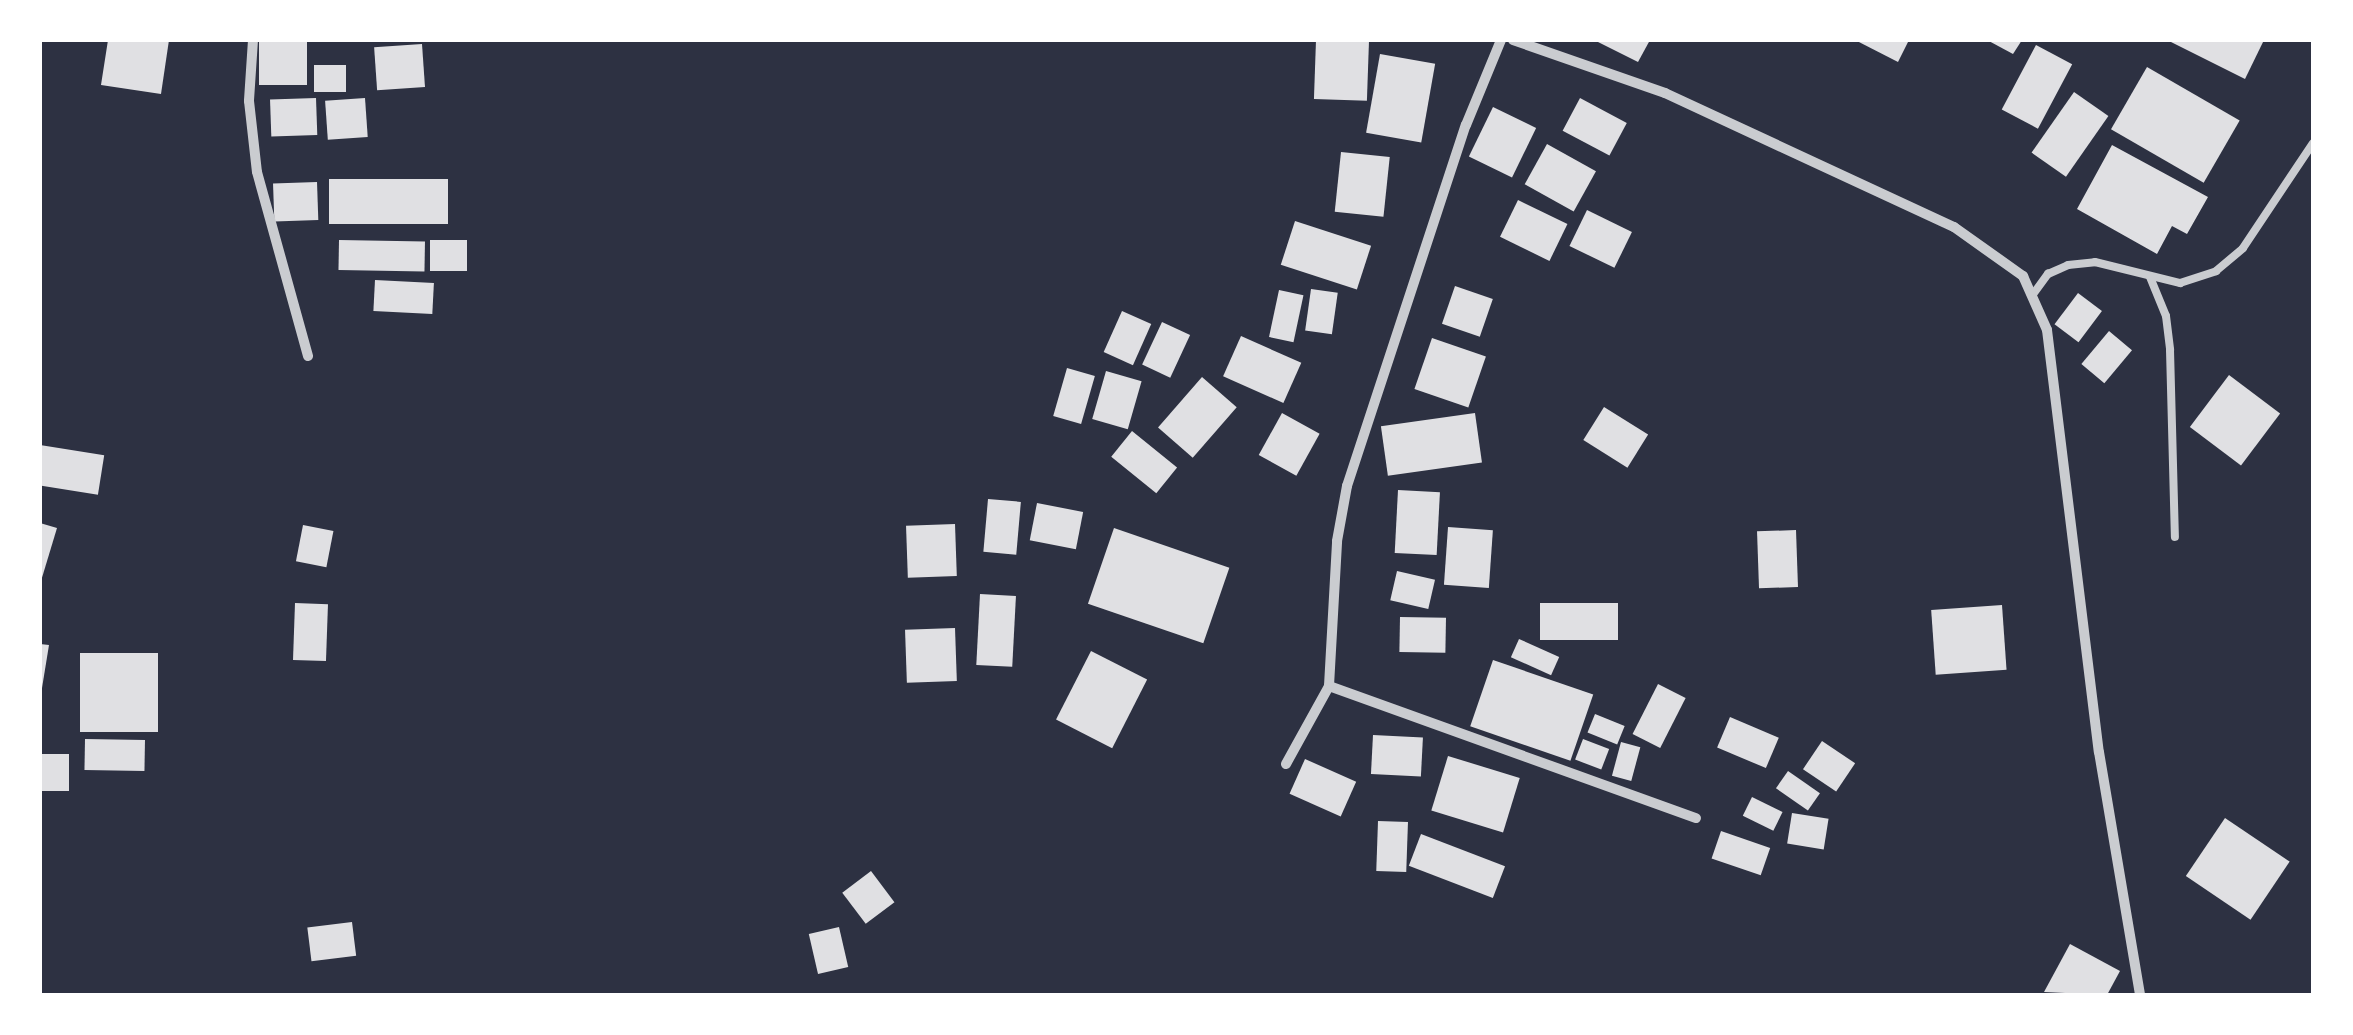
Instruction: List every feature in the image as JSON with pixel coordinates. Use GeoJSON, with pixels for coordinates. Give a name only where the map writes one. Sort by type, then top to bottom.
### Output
{"type":"FeatureCollection","features":[{"type":"Feature","properties":{"kind":"street"},"geometry":{"type":"LineString","coordinates":[[252,40],[249,101],[257,172],[308,356]]}},
{"type":"Feature","properties":{"kind":"street"},"geometry":{"type":"LineString","coordinates":[[1286,764],[1329,686],[1339,516],[1402,312],[1501,40]]}},
{"type":"Feature","properties":{"kind":"street"},"geometry":{"type":"LineString","coordinates":[[1513,40],[1665,93],[1954,227],[2006,261],[2034,292],[2047,330],[2065,440],[2099,752],[2140,995]]}},
{"type":"Feature","properties":{"kind":"street"},"geometry":{"type":"LineString","coordinates":[[1329,686],[1696,818]]}},
{"type":"Feature","properties":{"kind":"lane"},"geometry":{"type":"LineString","coordinates":[[2034,292],[2048,274],[2068,265],[2095,262],[2150,278],[2190,284],[2216,271],[2243,248],[2313,143]]}},
{"type":"Feature","properties":{"kind":"lane"},"geometry":{"type":"LineString","coordinates":[[2150,278],[2166,316],[2170,350],[2174,538]]}},
{"type":"Feature","properties":{"kind":"building"},"geometry":{"type":"Polygon","coordinates":[[[108,40],[169,40],[161,94],[101,85],[108,40]]]}},
{"type":"Feature","properties":{"kind":"building"},"geometry":{"type":"Polygon","coordinates":[[[259,40],[307,40],[307,85],[259,85],[259,40]]]}},
{"type":"Feature","properties":{"kind":"building"},"geometry":{"type":"Polygon","coordinates":[[[1316,40],[1369,42],[1367,101],[1314,99],[1316,40]]]}},
{"type":"Feature","properties":{"kind":"building"},"geometry":{"type":"Polygon","coordinates":[[[1594,40],[1650,40],[1638,62],[1594,40]]]}},
{"type":"Feature","properties":{"kind":"building"},"geometry":{"type":"Polygon","coordinates":[[[1855,40],[1909,40],[1898,62],[1855,40]]]}},
{"type":"Feature","properties":{"kind":"building"},"geometry":{"type":"Polygon","coordinates":[[[1987,40],[2022,40],[2013,54],[1987,40]]]}},
{"type":"Feature","properties":{"kind":"building"},"geometry":{"type":"Polygon","coordinates":[[[2167,40],[2264,40],[2245,79],[2167,40]]]}},
{"type":"Feature","properties":{"kind":"building"},"geometry":{"type":"Polygon","coordinates":[[[422,44],[425,87],[377,90],[374,47],[422,44]]]}},
{"type":"Feature","properties":{"kind":"building"},"geometry":{"type":"Polygon","coordinates":[[[2036,45],[2072,64],[2038,129],[2002,109],[2036,45]]]}},
{"type":"Feature","properties":{"kind":"building"},"geometry":{"type":"Polygon","coordinates":[[[1380,54],[1435,64],[1421,143],[1366,133],[1380,54]]]}},
{"type":"Feature","properties":{"kind":"building"},"geometry":{"type":"Polygon","coordinates":[[[314,65],[346,65],[346,92],[314,92],[314,65]]]}},
{"type":"Feature","properties":{"kind":"building"},"geometry":{"type":"Polygon","coordinates":[[[2147,67],[2240,120],[2204,183],[2111,129],[2147,67]]]}},
{"type":"Feature","properties":{"kind":"building"},"geometry":{"type":"Polygon","coordinates":[[[2074,92],[2108,116],[2066,177],[2032,153],[2074,92]]]}},
{"type":"Feature","properties":{"kind":"building"},"geometry":{"type":"Polygon","coordinates":[[[316,98],[317,135],[271,137],[270,100],[316,98]]]}},
{"type":"Feature","properties":{"kind":"building"},"geometry":{"type":"Polygon","coordinates":[[[365,98],[368,137],[328,140],[325,101],[365,98]]]}},
{"type":"Feature","properties":{"kind":"building"},"geometry":{"type":"Polygon","coordinates":[[[1580,98],[1627,123],[1609,156],[1563,131],[1580,98]]]}},
{"type":"Feature","properties":{"kind":"building"},"geometry":{"type":"Polygon","coordinates":[[[1493,107],[1536,128],[1512,177],[1469,156],[1493,107]]]}},
{"type":"Feature","properties":{"kind":"building"},"geometry":{"type":"Polygon","coordinates":[[[1547,144],[1596,171],[1574,211],[1525,184],[1547,144]]]}},
{"type":"Feature","properties":{"kind":"building"},"geometry":{"type":"Polygon","coordinates":[[[2112,145],[2208,197],[2187,234],[2172,226],[2157,254],[2077,209],[2112,145]]]}},
{"type":"Feature","properties":{"kind":"building"},"geometry":{"type":"Polygon","coordinates":[[[1341,152],[1390,157],[1383,217],[1335,212],[1341,152]]]}},
{"type":"Feature","properties":{"kind":"building"},"geometry":{"type":"Polygon","coordinates":[[[329,179],[448,179],[448,224],[329,224],[329,179]]]}},
{"type":"Feature","properties":{"kind":"building"},"geometry":{"type":"Polygon","coordinates":[[[317,182],[318,220],[274,222],[273,184],[317,182]]]}},
{"type":"Feature","properties":{"kind":"building"},"geometry":{"type":"Polygon","coordinates":[[[1518,200],[1567,224],[1549,261],[1500,237],[1518,200]]]}},
{"type":"Feature","properties":{"kind":"building"},"geometry":{"type":"Polygon","coordinates":[[[1587,210],[1632,232],[1614,268],[1569,246],[1587,210]]]}},
{"type":"Feature","properties":{"kind":"building"},"geometry":{"type":"Polygon","coordinates":[[[1295,221],[1371,246],[1357,289],[1281,265],[1295,221]]]}},
{"type":"Feature","properties":{"kind":"building"},"geometry":{"type":"Polygon","coordinates":[[[339,240],[425,242],[424,271],[338,270],[339,240]]]}},
{"type":"Feature","properties":{"kind":"building"},"geometry":{"type":"Polygon","coordinates":[[[430,240],[467,240],[467,271],[430,271],[430,240]]]}},
{"type":"Feature","properties":{"kind":"building"},"geometry":{"type":"Polygon","coordinates":[[[375,280],[434,283],[432,314],[373,311],[375,280]]]}},
{"type":"Feature","properties":{"kind":"building"},"geometry":{"type":"Polygon","coordinates":[[[1455,286],[1493,299],[1480,337],[1442,324],[1455,286]]]}},
{"type":"Feature","properties":{"kind":"building"},"geometry":{"type":"Polygon","coordinates":[[[1311,289],[1338,293],[1332,334],[1305,331],[1311,289]]]}},
{"type":"Feature","properties":{"kind":"building"},"geometry":{"type":"Polygon","coordinates":[[[1279,290],[1303,295],[1293,342],[1269,337],[1279,290]]]}},
{"type":"Feature","properties":{"kind":"building"},"geometry":{"type":"Polygon","coordinates":[[[2078,293],[2102,311],[2078,342],[2055,324],[2078,293]]]}},
{"type":"Feature","properties":{"kind":"building"},"geometry":{"type":"Polygon","coordinates":[[[1122,311],[1151,324],[1133,365],[1104,352],[1122,311]]]}},
{"type":"Feature","properties":{"kind":"building"},"geometry":{"type":"Polygon","coordinates":[[[1162,322],[1190,335],[1170,378],[1142,365],[1162,322]]]}},
{"type":"Feature","properties":{"kind":"building"},"geometry":{"type":"Polygon","coordinates":[[[2109,331],[2132,350],[2104,383],[2081,364],[2109,331]]]}},
{"type":"Feature","properties":{"kind":"building"},"geometry":{"type":"Polygon","coordinates":[[[1241,336],[1301,363],[1283,403],[1223,376],[1241,336]]]}},
{"type":"Feature","properties":{"kind":"building"},"geometry":{"type":"Polygon","coordinates":[[[1432,338],[1486,357],[1468,408],[1414,389],[1432,338]]]}},
{"type":"Feature","properties":{"kind":"building"},"geometry":{"type":"Polygon","coordinates":[[[1067,368],[1095,376],[1081,424],[1053,416],[1067,368]]]}},
{"type":"Feature","properties":{"kind":"building"},"geometry":{"type":"Polygon","coordinates":[[[1106,371],[1142,381],[1128,429],[1092,419],[1106,371]]]}},
{"type":"Feature","properties":{"kind":"building"},"geometry":{"type":"Polygon","coordinates":[[[2229,375],[2280,414],[2241,465],[2190,427],[2229,375]]]}},
{"type":"Feature","properties":{"kind":"building"},"geometry":{"type":"Polygon","coordinates":[[[1202,377],[1237,407],[1193,458],[1158,428],[1202,377]]]}},
{"type":"Feature","properties":{"kind":"building"},"geometry":{"type":"Polygon","coordinates":[[[1604,407],[1648,435],[1627,468],[1583,440],[1604,407]]]}},
{"type":"Feature","properties":{"kind":"building"},"geometry":{"type":"Polygon","coordinates":[[[1282,413],[1320,434],[1296,476],[1259,455],[1282,413]]]}},
{"type":"Feature","properties":{"kind":"building"},"geometry":{"type":"Polygon","coordinates":[[[1475,413],[1482,463],[1388,476],[1381,426],[1475,413]]]}},
{"type":"Feature","properties":{"kind":"building"},"geometry":{"type":"Polygon","coordinates":[[[1132,431],[1177,468],[1156,493],[1111,457],[1132,431]]]}},
{"type":"Feature","properties":{"kind":"building"},"geometry":{"type":"Polygon","coordinates":[[[40,445],[104,455],[98,495],[40,485],[40,445]]]}},
{"type":"Feature","properties":{"kind":"building"},"geometry":{"type":"Polygon","coordinates":[[[1398,490],[1440,492],[1437,555],[1395,553],[1398,490]]]}},
{"type":"Feature","properties":{"kind":"building"},"geometry":{"type":"Polygon","coordinates":[[[988,499],[1021,502],[1016,555],[983,552],[988,499]]]}},
{"type":"Feature","properties":{"kind":"building"},"geometry":{"type":"Polygon","coordinates":[[[1037,503],[1083,512],[1076,549],[1030,540],[1037,503]]]}},
{"type":"Feature","properties":{"kind":"building"},"geometry":{"type":"Polygon","coordinates":[[[40,523],[57,528],[41,581],[40,581],[40,523]]]}},
{"type":"Feature","properties":{"kind":"building"},"geometry":{"type":"Polygon","coordinates":[[[955,524],[957,576],[908,578],[906,526],[955,524]]]}},
{"type":"Feature","properties":{"kind":"building"},"geometry":{"type":"Polygon","coordinates":[[[303,525],[333,531],[326,567],[296,561],[303,525]]]}},
{"type":"Feature","properties":{"kind":"building"},"geometry":{"type":"Polygon","coordinates":[[[1448,527],[1493,530],[1489,588],[1444,585],[1448,527]]]}},
{"type":"Feature","properties":{"kind":"building"},"geometry":{"type":"Polygon","coordinates":[[[1114,528],[1229,568],[1203,643],[1088,604],[1114,528]]]}},
{"type":"Feature","properties":{"kind":"building"},"geometry":{"type":"Polygon","coordinates":[[[1796,530],[1798,587],[1759,588],[1757,531],[1796,530]]]}},
{"type":"Feature","properties":{"kind":"building"},"geometry":{"type":"Polygon","coordinates":[[[1397,571],[1435,580],[1428,609],[1390,600],[1397,571]]]}},
{"type":"Feature","properties":{"kind":"building"},"geometry":{"type":"Polygon","coordinates":[[[980,594],[1016,596],[1012,667],[976,665],[980,594]]]}},
{"type":"Feature","properties":{"kind":"building"},"geometry":{"type":"Polygon","coordinates":[[[295,603],[328,604],[326,661],[293,660],[295,603]]]}},
{"type":"Feature","properties":{"kind":"building"},"geometry":{"type":"Polygon","coordinates":[[[1540,603],[1618,603],[1618,640],[1540,640],[1540,603]]]}},
{"type":"Feature","properties":{"kind":"building"},"geometry":{"type":"Polygon","coordinates":[[[2002,605],[2007,670],[1936,675],[1931,610],[2002,605]]]}},
{"type":"Feature","properties":{"kind":"building"},"geometry":{"type":"Polygon","coordinates":[[[1400,617],[1446,618],[1445,653],[1399,652],[1400,617]]]}},
{"type":"Feature","properties":{"kind":"building"},"geometry":{"type":"Polygon","coordinates":[[[955,628],[957,681],[907,683],[905,630],[955,628]]]}},
{"type":"Feature","properties":{"kind":"building"},"geometry":{"type":"Polygon","coordinates":[[[1519,639],[1559,657],[1551,675],[1511,657],[1519,639]]]}},
{"type":"Feature","properties":{"kind":"building"},"geometry":{"type":"Polygon","coordinates":[[[40,644],[49,645],[42,688],[40,688],[40,644]]]}},
{"type":"Feature","properties":{"kind":"building"},"geometry":{"type":"Polygon","coordinates":[[[1091,651],[1147,680],[1112,748],[1056,720],[1091,651]]]}},
{"type":"Feature","properties":{"kind":"building"},"geometry":{"type":"Polygon","coordinates":[[[80,653],[158,653],[158,732],[80,732],[80,653]]]}},
{"type":"Feature","properties":{"kind":"building"},"geometry":{"type":"Polygon","coordinates":[[[1493,660],[1593,695],[1570,761],[1470,726],[1493,660]]]}},
{"type":"Feature","properties":{"kind":"building"},"geometry":{"type":"Polygon","coordinates":[[[1658,684],[1686,698],[1660,748],[1633,734],[1658,684]]]}},
{"type":"Feature","properties":{"kind":"building"},"geometry":{"type":"Polygon","coordinates":[[[1595,714],[1625,726],[1617,745],[1588,733],[1595,714]]]}},
{"type":"Feature","properties":{"kind":"building"},"geometry":{"type":"Polygon","coordinates":[[[1730,717],[1779,738],[1766,768],[1717,747],[1730,717]]]}},
{"type":"Feature","properties":{"kind":"building"},"geometry":{"type":"Polygon","coordinates":[[[1373,735],[1423,738],[1421,777],[1371,774],[1373,735]]]}},
{"type":"Feature","properties":{"kind":"building"},"geometry":{"type":"Polygon","coordinates":[[[85,739],[145,740],[144,771],[84,770],[85,739]]]}},
{"type":"Feature","properties":{"kind":"building"},"geometry":{"type":"Polygon","coordinates":[[[1583,739],[1609,749],[1601,770],[1575,760],[1583,739]]]}},
{"type":"Feature","properties":{"kind":"building"},"geometry":{"type":"Polygon","coordinates":[[[1822,741],[1855,763],[1836,792],[1803,769],[1822,741]]]}},
{"type":"Feature","properties":{"kind":"building"},"geometry":{"type":"Polygon","coordinates":[[[1621,742],[1640,747],[1631,781],[1612,776],[1621,742]]]}},
{"type":"Feature","properties":{"kind":"building"},"geometry":{"type":"Polygon","coordinates":[[[40,754],[69,754],[69,791],[40,791],[40,754]]]}},
{"type":"Feature","properties":{"kind":"building"},"geometry":{"type":"Polygon","coordinates":[[[1448,756],[1520,778],[1503,832],[1431,811],[1448,756]]]}},
{"type":"Feature","properties":{"kind":"building"},"geometry":{"type":"Polygon","coordinates":[[[1305,759],[1356,782],[1341,816],[1290,794],[1305,759]]]}},
{"type":"Feature","properties":{"kind":"building"},"geometry":{"type":"Polygon","coordinates":[[[1788,771],[1820,793],[1808,811],[1776,788],[1788,771]]]}},
{"type":"Feature","properties":{"kind":"building"},"geometry":{"type":"Polygon","coordinates":[[[1752,797],[1783,812],[1773,831],[1743,816],[1752,797]]]}},
{"type":"Feature","properties":{"kind":"building"},"geometry":{"type":"Polygon","coordinates":[[[1792,813],[1829,819],[1824,849],[1787,844],[1792,813]]]}},
{"type":"Feature","properties":{"kind":"building"},"geometry":{"type":"Polygon","coordinates":[[[2225,818],[2290,862],[2251,920],[2186,876],[2225,818]]]}},
{"type":"Feature","properties":{"kind":"building"},"geometry":{"type":"Polygon","coordinates":[[[1378,821],[1408,822],[1406,872],[1376,871],[1378,821]]]}},
{"type":"Feature","properties":{"kind":"building"},"geometry":{"type":"Polygon","coordinates":[[[1721,831],[1770,848],[1761,875],[1712,858],[1721,831]]]}},
{"type":"Feature","properties":{"kind":"building"},"geometry":{"type":"Polygon","coordinates":[[[1421,834],[1505,866],[1493,898],[1409,866],[1421,834]]]}},
{"type":"Feature","properties":{"kind":"building"},"geometry":{"type":"Polygon","coordinates":[[[871,871],[894,902],[866,924],[842,893],[871,871]]]}},
{"type":"Feature","properties":{"kind":"building"},"geometry":{"type":"Polygon","coordinates":[[[352,922],[356,956],[311,961],[307,927],[352,922]]]}},
{"type":"Feature","properties":{"kind":"building"},"geometry":{"type":"Polygon","coordinates":[[[839,927],[848,967],[818,974],[809,934],[839,927]]]}},
{"type":"Feature","properties":{"kind":"building"},"geometry":{"type":"Polygon","coordinates":[[[2070,944],[2120,971],[2107,995],[2044,992],[2070,944]]]}}]}
